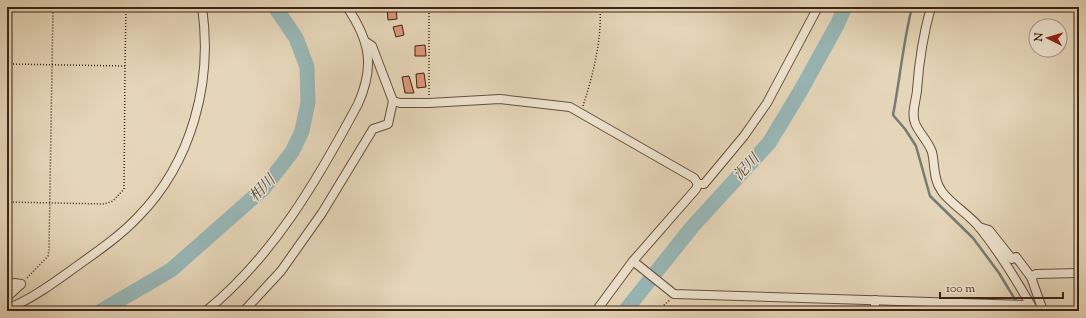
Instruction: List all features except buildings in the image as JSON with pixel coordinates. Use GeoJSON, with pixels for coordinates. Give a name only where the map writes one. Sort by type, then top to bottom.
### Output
{"type":"FeatureCollection","features":[{"type":"Feature","properties":{"kind":"street"},"geometry":{"type":"LineString","coordinates":[[7,309],[62,277],[103,248],[138,218],[163,187],[184,149],[198,111],[204,67],[204,23],[202,7]]}},
{"type":"Feature","properties":{"kind":"street"},"geometry":{"type":"LineString","coordinates":[[206,311],[237,284],[263,255],[294,212],[346,127],[365,88],[369,60],[366,42],[358,23],[347,7]]}},
{"type":"Feature","properties":{"kind":"street"},"geometry":{"type":"LineString","coordinates":[[698,184],[704,184],[744,136],[767,103],[818,7]]}},
{"type":"Feature","properties":{"kind":"street"},"geometry":{"type":"LineString","coordinates":[[931,7],[924,30],[918,65],[917,92],[913,113],[914,118],[932,152],[937,182],[941,191],[980,227],[1007,265],[1035,311]]}},
{"type":"Feature","properties":{"kind":"street"},"geometry":{"type":"LineString","coordinates":[[244,311],[281,271],[322,214],[373,129],[388,124],[393,101],[372,46],[366,42]]}},
{"type":"Feature","properties":{"kind":"street"},"geometry":{"type":"LineString","coordinates":[[393,101],[400,103],[429,103],[500,100],[570,107],[694,178],[698,184]]}},
{"type":"Feature","properties":{"kind":"street"},"geometry":{"type":"LineString","coordinates":[[596,311],[696,189],[698,184]]}},
{"type":"Feature","properties":{"kind":"street"},"geometry":{"type":"LineString","coordinates":[[980,227],[989,230],[1012,259],[1016,257],[1031,277],[1043,311]]}},
{"type":"Feature","properties":{"kind":"street"},"geometry":{"type":"LineString","coordinates":[[635,263],[673,293],[1026,305],[1030,311]]}},
{"type":"Feature","properties":{"kind":"street"},"geometry":{"type":"LineString","coordinates":[[1031,277],[1036,274],[1079,273]]}},
{"type":"Feature","properties":{"kind":"street"},"geometry":{"type":"LineString","coordinates":[[7,286],[14,283],[21,284]]}},
{"type":"Feature","properties":{"kind":"street"},"geometry":{"type":"LineString","coordinates":[[7,297],[21,284]]}},
{"type":"Feature","properties":{"kind":"street"},"geometry":{"type":"LineString","coordinates":[[875,300],[875,311]]}},
{"type":"Feature","properties":{"kind":"path"},"geometry":{"type":"LineString","coordinates":[[21,284],[48,256],[53,7]]}},
{"type":"Feature","properties":{"kind":"path"},"geometry":{"type":"LineString","coordinates":[[7,202],[104,204],[113,202],[124,190],[126,7]]}},
{"type":"Feature","properties":{"kind":"path"},"geometry":{"type":"LineString","coordinates":[[429,7],[429,103]]}},
{"type":"Feature","properties":{"kind":"path"},"geometry":{"type":"LineString","coordinates":[[581,114],[599,38],[601,26],[600,7]]}},
{"type":"Feature","properties":{"kind":"path"},"geometry":{"type":"LineString","coordinates":[[7,64],[125,66]]}},
{"type":"Feature","properties":{"kind":"path"},"geometry":{"type":"LineString","coordinates":[[657,311],[673,293]]}},
{"type":"Feature","properties":{"kind":"waterway","name":"相川"},"geometry":{"type":"LineString","coordinates":[[101,311],[171,270],[264,188],[292,152],[302,131],[308,102],[307,67],[296,38],[275,7]]}},
{"type":"Feature","properties":{"kind":"waterway","name":"泥川"},"geometry":{"type":"LineString","coordinates":[[625,311],[692,227],[769,143],[801,90],[837,25],[845,7]]}},
{"type":"Feature","properties":{"kind":"waterway"},"geometry":{"type":"LineString","coordinates":[[912,7],[906,34],[893,115],[905,129],[916,146],[930,196],[973,238],[999,273],[1022,311]]}}]}
